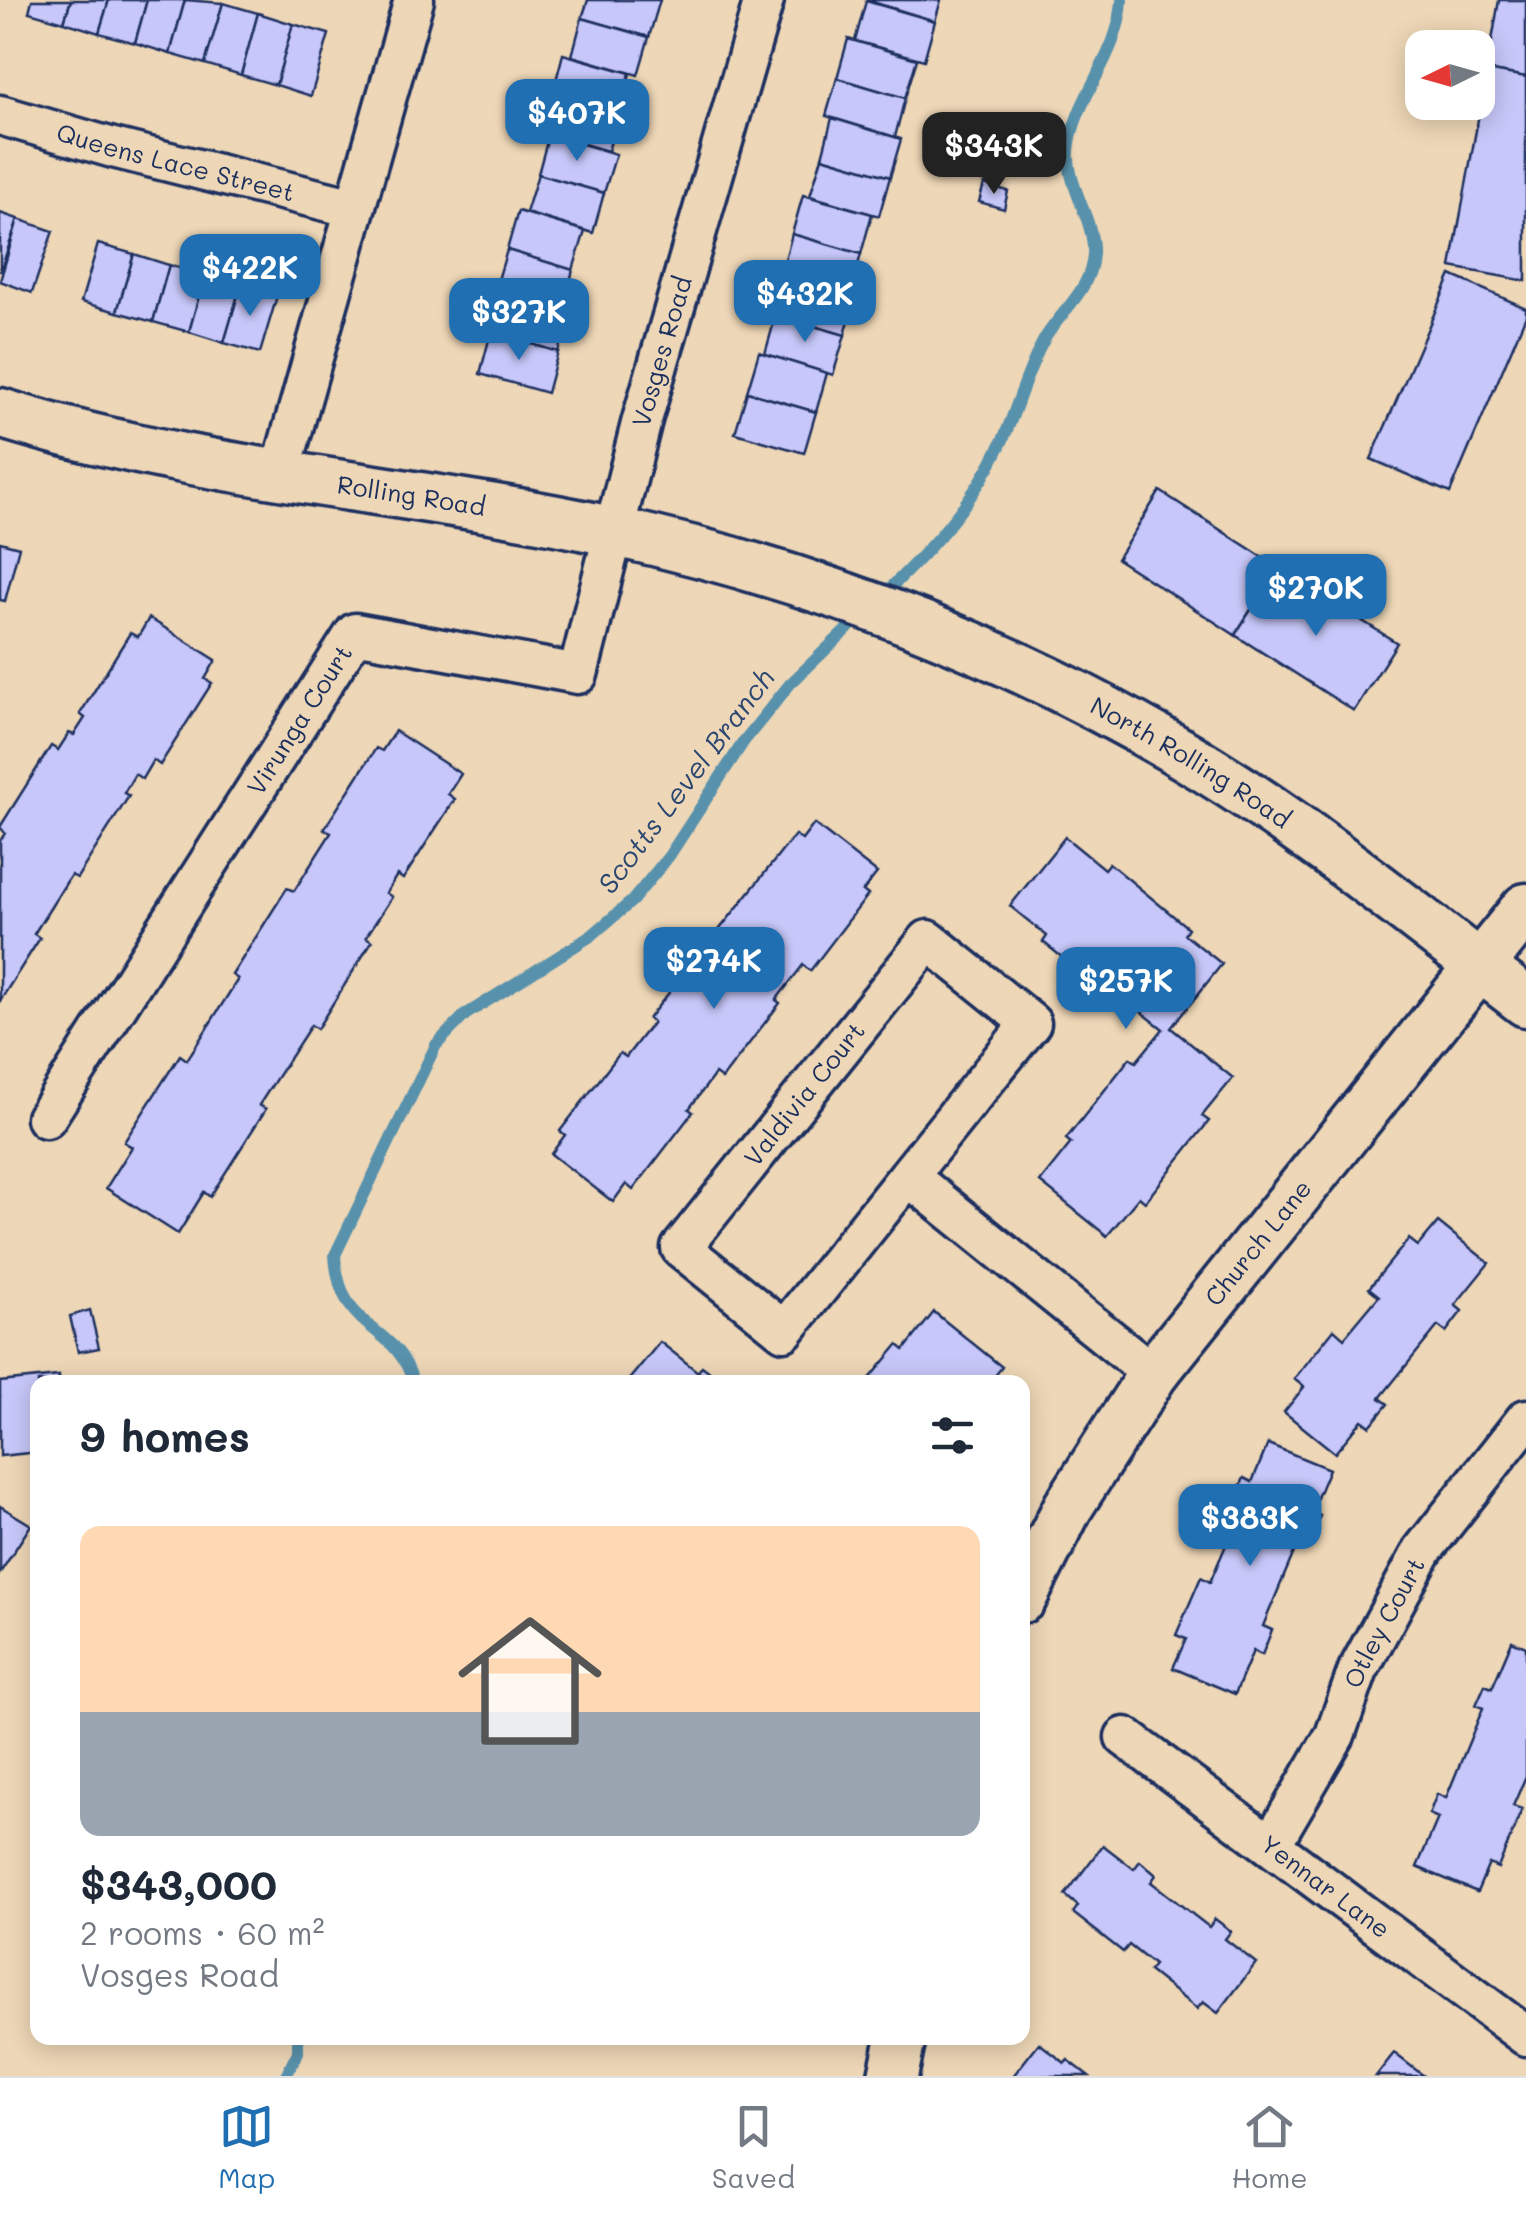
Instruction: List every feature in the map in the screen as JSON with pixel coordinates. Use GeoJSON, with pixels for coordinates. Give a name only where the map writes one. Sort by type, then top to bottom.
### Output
{"type":"FeatureCollection","features":[{"type":"Feature","properties":{"kind":"street"},"geometry":{"type":"LineString","coordinates":[[278,478],[414,0]]}},
{"type":"Feature","properties":{"kind":"street","name":"Vosges Road"},"geometry":{"type":"LineString","coordinates":[[614,532],[764,0]]}},
{"type":"Feature","properties":{"kind":"street","name":"Queens Lace Street"},"geometry":{"type":"LineString","coordinates":[[0,114],[113,148],[354,208]]}},
{"type":"Feature","properties":{"kind":"street","name":"Rolling Road"},"geometry":{"type":"LineString","coordinates":[[0,413],[141,450],[278,478],[614,532],[820,588]]}},
{"type":"Feature","properties":{"kind":"street","name":"Virunga Court"},"geometry":{"type":"LineString","coordinates":[[46,1118],[356,633],[578,674],[614,532]]}},
{"type":"Feature","properties":{"kind":"street","name":"North Rolling Road"},"geometry":{"type":"LineString","coordinates":[[820,588],[898,616],[1037,676],[1212,772],[1526,1002]]}},
{"type":"Feature","properties":{"kind":"street","name":"Church Lane"},"geometry":{"type":"LineString","coordinates":[[1030,1582],[1068,1507],[1153,1374],[1526,908]]}},
{"type":"Feature","properties":{"kind":"street","name":"Valdivia Court"},"geometry":{"type":"LineString","coordinates":[[928,940],[1031,1023],[908,1176],[784,1331],[681,1248],[928,940]]}},
{"type":"Feature","properties":{"kind":"street"},"geometry":{"type":"LineString","coordinates":[[908,1176],[1153,1374]]}},
{"type":"Feature","properties":{"kind":"street","name":"Otley Court"},"geometry":{"type":"LineString","coordinates":[[1272,1843],[1335,1734],[1358,1670],[1414,1565],[1526,1420]]}},
{"type":"Feature","properties":{"kind":"street","name":"Yennar Lane"},"geometry":{"type":"LineString","coordinates":[[1126,1736],[1526,2036]]}},
{"type":"Feature","properties":{"kind":"street"},"geometry":{"type":"LineString","coordinates":[[893,2076],[900,2045]]}},
{"type":"Feature","properties":{"kind":"building"},"geometry":{"type":"Polygon","coordinates":[[[32,0],[71,0],[64,22],[29,12],[32,0]]]}},
{"type":"Feature","properties":{"kind":"building"},"geometry":{"type":"Polygon","coordinates":[[[71,0],[109,0],[99,33],[64,22],[71,0]]]}},
{"type":"Feature","properties":{"kind":"building"},"geometry":{"type":"Polygon","coordinates":[[[109,0],[147,0],[135,43],[99,33],[109,0]]]}},
{"type":"Feature","properties":{"kind":"building"},"geometry":{"type":"Polygon","coordinates":[[[147,0],[185,0],[170,54],[135,43],[147,0]]]}},
{"type":"Feature","properties":{"kind":"building"},"geometry":{"type":"Polygon","coordinates":[[[185,0],[223,3],[205,64],[170,54],[185,0]]]}},
{"type":"Feature","properties":{"kind":"building"},"geometry":{"type":"Polygon","coordinates":[[[588,0],[660,0],[649,37],[582,18],[588,0]]]}},
{"type":"Feature","properties":{"kind":"building"},"geometry":{"type":"Polygon","coordinates":[[[866,0],[941,0],[935,21],[866,0]]]}},
{"type":"Feature","properties":{"kind":"building"},"geometry":{"type":"Polygon","coordinates":[[[1499,0],[1526,0],[1526,77],[1495,71],[1494,30],[1499,0]]]}},
{"type":"Feature","properties":{"kind":"building"},"geometry":{"type":"Polygon","coordinates":[[[866,1],[935,21],[924,60],[855,41],[866,1]]]}},
{"type":"Feature","properties":{"kind":"building"},"geometry":{"type":"Polygon","coordinates":[[[223,3],[258,13],[241,75],[205,64],[223,3]]]}},
{"type":"Feature","properties":{"kind":"building"},"geometry":{"type":"Polygon","coordinates":[[[258,13],[293,24],[276,85],[241,75],[258,13]]]}},
{"type":"Feature","properties":{"kind":"building"},"geometry":{"type":"Polygon","coordinates":[[[582,18],[649,37],[638,75],[572,56],[582,18]]]}},
{"type":"Feature","properties":{"kind":"building"},"geometry":{"type":"Polygon","coordinates":[[[293,24],[329,34],[311,96],[276,85],[293,24]]]}},
{"type":"Feature","properties":{"kind":"building"},"geometry":{"type":"Polygon","coordinates":[[[848,39],[917,59],[905,98],[837,78],[848,39]]]}},
{"type":"Feature","properties":{"kind":"building"},"geometry":{"type":"Polygon","coordinates":[[[563,54],[630,73],[620,111],[553,92],[563,54]]]}},
{"type":"Feature","properties":{"kind":"building"},"geometry":{"type":"Polygon","coordinates":[[[1495,71],[1526,77],[1526,281],[1451,267],[1478,120],[1495,120],[1495,71]]]}},
{"type":"Feature","properties":{"kind":"building"},"geometry":{"type":"Polygon","coordinates":[[[837,78],[905,98],[895,137],[826,116],[837,78]]]}},
{"type":"Feature","properties":{"kind":"building"},"geometry":{"type":"Polygon","coordinates":[[[553,92],[620,111],[608,151],[541,132],[553,92]]]}},
{"type":"Feature","properties":{"kind":"building"},"geometry":{"type":"Polygon","coordinates":[[[832,118],[901,139],[890,177],[822,157],[832,118]]]}},
{"type":"Feature","properties":{"kind":"building"},"geometry":{"type":"Polygon","coordinates":[[[549,134],[616,154],[604,193],[538,174],[549,134]]]}},
{"type":"Feature","properties":{"kind":"building"},"geometry":{"type":"Polygon","coordinates":[[[822,157],[890,177],[879,216],[810,196],[822,157]]]}},
{"type":"Feature","properties":{"kind":"building"},"geometry":{"type":"Polygon","coordinates":[[[538,174],[604,193],[593,233],[526,213],[538,174]]]}},
{"type":"Feature","properties":{"kind":"building"},"geometry":{"type":"Polygon","coordinates":[[[984,184],[1008,191],[1004,209],[979,202],[984,184]]]}},
{"type":"Feature","properties":{"kind":"building"},"geometry":{"type":"Polygon","coordinates":[[[803,195],[872,214],[861,254],[792,234],[803,195]]]}},
{"type":"Feature","properties":{"kind":"building"},"geometry":{"type":"Polygon","coordinates":[[[518,211],[585,231],[573,270],[507,250],[518,211]]]}},
{"type":"Feature","properties":{"kind":"building"},"geometry":{"type":"Polygon","coordinates":[[[0,213],[18,219],[0,272],[0,213]]]}},
{"type":"Feature","properties":{"kind":"building"},"geometry":{"type":"Polygon","coordinates":[[[18,219],[53,231],[32,293],[0,281],[18,219]]]}},
{"type":"Feature","properties":{"kind":"building"},"geometry":{"type":"Polygon","coordinates":[[[792,234],[861,254],[850,294],[781,274],[792,234]]]}},
{"type":"Feature","properties":{"kind":"building"},"geometry":{"type":"Polygon","coordinates":[[[98,244],[134,254],[117,312],[81,302],[98,244]]]}},
{"type":"Feature","properties":{"kind":"building"},"geometry":{"type":"Polygon","coordinates":[[[507,250],[573,270],[562,310],[495,290],[507,250]]]}},
{"type":"Feature","properties":{"kind":"building"},"geometry":{"type":"Polygon","coordinates":[[[134,254],[169,265],[153,322],[117,312],[134,254]]]}},
{"type":"Feature","properties":{"kind":"building"},"geometry":{"type":"Polygon","coordinates":[[[169,265],[205,275],[189,332],[153,322],[169,265]]]}},
{"type":"Feature","properties":{"kind":"building"},"geometry":{"type":"Polygon","coordinates":[[[205,275],[241,285],[224,343],[189,332],[205,275]]]}},
{"type":"Feature","properties":{"kind":"building"},"geometry":{"type":"Polygon","coordinates":[[[1451,275],[1526,308],[1526,315],[1450,493],[1371,459],[1451,275]]]}},
{"type":"Feature","properties":{"kind":"building"},"geometry":{"type":"Polygon","coordinates":[[[788,276],[856,295],[845,335],[776,315],[788,276]]]}},
{"type":"Feature","properties":{"kind":"building"},"geometry":{"type":"Polygon","coordinates":[[[241,285],[277,296],[260,353],[224,343],[241,285]]]}},
{"type":"Feature","properties":{"kind":"building"},"geometry":{"type":"Polygon","coordinates":[[[503,293],[570,312],[558,352],[491,332],[503,293]]]}},
{"type":"Feature","properties":{"kind":"building"},"geometry":{"type":"Polygon","coordinates":[[[776,315],[845,335],[833,375],[765,354],[776,315]]]}},
{"type":"Feature","properties":{"kind":"building"},"geometry":{"type":"Polygon","coordinates":[[[491,332],[558,352],[547,393],[480,374],[491,332]]]}},
{"type":"Feature","properties":{"kind":"building"},"geometry":{"type":"Polygon","coordinates":[[[759,352],[827,373],[816,412],[747,392],[759,352]]]}},
{"type":"Feature","properties":{"kind":"building"},"geometry":{"type":"Polygon","coordinates":[[[747,392],[816,412],[804,453],[735,433],[747,392]]]}},
{"type":"Feature","properties":{"kind":"building"},"geometry":{"type":"Polygon","coordinates":[[[1160,491],[1278,567],[1235,635],[1117,559],[1160,491]]]}},
{"type":"Feature","properties":{"kind":"building"},"geometry":{"type":"Polygon","coordinates":[[[0,542],[19,547],[5,601],[0,600],[0,542]]]}},
{"type":"Feature","properties":{"kind":"building"},"geometry":{"type":"Polygon","coordinates":[[[1278,567],[1397,643],[1354,711],[1235,635],[1278,567]]]}},
{"type":"Feature","properties":{"kind":"building"},"geometry":{"type":"Polygon","coordinates":[[[149,618],[216,660],[205,679],[212,683],[160,765],[153,760],[142,779],[135,774],[124,793],[129,796],[77,878],[71,875],[34,934],[40,938],[0,1001],[0,841],[5,833],[0,827],[51,746],[58,750],[69,733],[74,735],[85,718],[80,714],[130,633],[138,637],[149,618]]]}},
{"type":"Feature","properties":{"kind":"building"},"geometry":{"type":"Polygon","coordinates":[[[395,731],[461,774],[448,794],[455,799],[403,879],[397,875],[386,893],[392,897],[366,937],[372,941],[317,1029],[311,1025],[259,1105],[266,1109],[210,1197],[204,1192],[178,1234],[106,1188],[132,1147],[124,1142],[180,1055],[187,1060],[238,979],[232,975],[287,888],[294,891],[331,833],[324,829],[376,748],[382,751],[395,731]]]}},
{"type":"Feature","properties":{"kind":"building"},"geometry":{"type":"Polygon","coordinates":[[[814,824],[877,873],[863,891],[868,895],[810,971],[803,965],[776,1000],[780,1003],[722,1079],[715,1074],[689,1109],[693,1112],[633,1190],[626,1184],[613,1202],[551,1154],[565,1135],[560,1131],[620,1053],[626,1057],[653,1022],[648,1019],[795,835],[802,840],[814,824]]]}},
{"type":"Feature","properties":{"kind":"building"},"geometry":{"type":"Polygon","coordinates":[[[1065,837],[1104,869],[1109,863],[1188,928],[1184,934],[1222,964],[1171,1028],[1233,1078],[1202,1116],[1209,1121],[1145,1202],[1139,1197],[1107,1236],[1040,1182],[1071,1143],[1066,1139],[1130,1058],[1136,1062],[1163,1029],[1129,1002],[1125,1008],[1043,942],[1047,936],[1010,906],[1065,837]]]}},
{"type":"Feature","properties":{"kind":"building"},"geometry":{"type":"Polygon","coordinates":[[[1438,1222],[1489,1263],[1455,1305],[1462,1311],[1446,1332],[1438,1326],[1380,1398],[1388,1404],[1370,1426],[1362,1420],[1335,1453],[1284,1412],[1304,1387],[1294,1379],[1334,1329],[1344,1338],[1379,1296],[1369,1288],[1409,1239],[1418,1246],[1438,1222]]]}},
{"type":"Feature","properties":{"kind":"building"},"geometry":{"type":"Polygon","coordinates":[[[90,1310],[99,1348],[78,1352],[70,1316],[90,1310]]]}},
{"type":"Feature","properties":{"kind":"building"},"geometry":{"type":"Polygon","coordinates":[[[934,1312],[1002,1367],[996,1375],[873,1375],[898,1345],[904,1350],[934,1312]]]}},
{"type":"Feature","properties":{"kind":"building"},"geometry":{"type":"Polygon","coordinates":[[[660,1342],[698,1372],[702,1366],[714,1375],[633,1375],[660,1342]]]}},
{"type":"Feature","properties":{"kind":"building"},"geometry":{"type":"Polygon","coordinates":[[[30,1379],[30,1453],[0,1456],[0,1382],[30,1379]]]}},
{"type":"Feature","properties":{"kind":"building"},"geometry":{"type":"Polygon","coordinates":[[[1268,1444],[1329,1469],[1311,1512],[1320,1516],[1308,1542],[1300,1538],[1263,1626],[1272,1630],[1262,1655],[1253,1651],[1235,1694],[1173,1668],[1186,1639],[1176,1635],[1201,1577],[1210,1582],[1233,1529],[1223,1525],[1244,1478],[1252,1482],[1268,1444]]]}},
{"type":"Feature","properties":{"kind":"building"},"geometry":{"type":"Polygon","coordinates":[[[0,1506],[30,1527],[0,1573],[0,1506]]]}},
{"type":"Feature","properties":{"kind":"building"},"geometry":{"type":"Polygon","coordinates":[[[1512,1641],[1526,1647],[1526,1776],[1513,1806],[1522,1809],[1498,1868],[1489,1864],[1477,1892],[1417,1867],[1438,1818],[1429,1814],[1437,1794],[1446,1798],[1483,1708],[1476,1705],[1485,1685],[1492,1688],[1512,1641]]]}},
{"type":"Feature","properties":{"kind":"building"},"geometry":{"type":"Polygon","coordinates":[[[1103,1845],[1134,1869],[1140,1861],[1156,1875],[1151,1882],[1209,1927],[1215,1919],[1231,1931],[1225,1939],[1256,1963],[1218,2013],[1203,2002],[1197,2009],[1149,1971],[1154,1965],[1129,1945],[1123,1952],[1073,1913],[1078,1906],[1065,1895],[1103,1845]]]}},
{"type":"Feature","properties":{"kind":"building"},"geometry":{"type":"Polygon","coordinates":[[[1039,2043],[1065,2063],[1068,2060],[1089,2076],[1013,2076],[1039,2043]]]}},
{"type":"Feature","properties":{"kind":"building"},"geometry":{"type":"Polygon","coordinates":[[[1394,2053],[1424,2076],[1376,2076],[1394,2053]]]}},
{"type":"Feature","properties":{"kind":"waterway","name":"Scotts Level Branch"},"geometry":{"type":"LineString","coordinates":[[879,599],[931,546],[977,487],[1001,444],[1038,351],[1087,278],[1092,241],[1072,177],[1069,150],[1079,113],[1113,40],[1122,0]]}},
{"type":"Feature","properties":{"kind":"waterway","name":"Scotts Level Branch"},"geometry":{"type":"LineString","coordinates":[[410,1375],[394,1347],[357,1315],[347,1301],[335,1255],[436,1045],[465,1015],[591,936],[632,901],[669,856],[744,741],[790,684],[864,613]]}},
{"type":"Feature","properties":{"kind":"waterway","name":"Scotts Level Branch"},"geometry":{"type":"LineString","coordinates":[[286,2076],[298,2045]]}}]}
